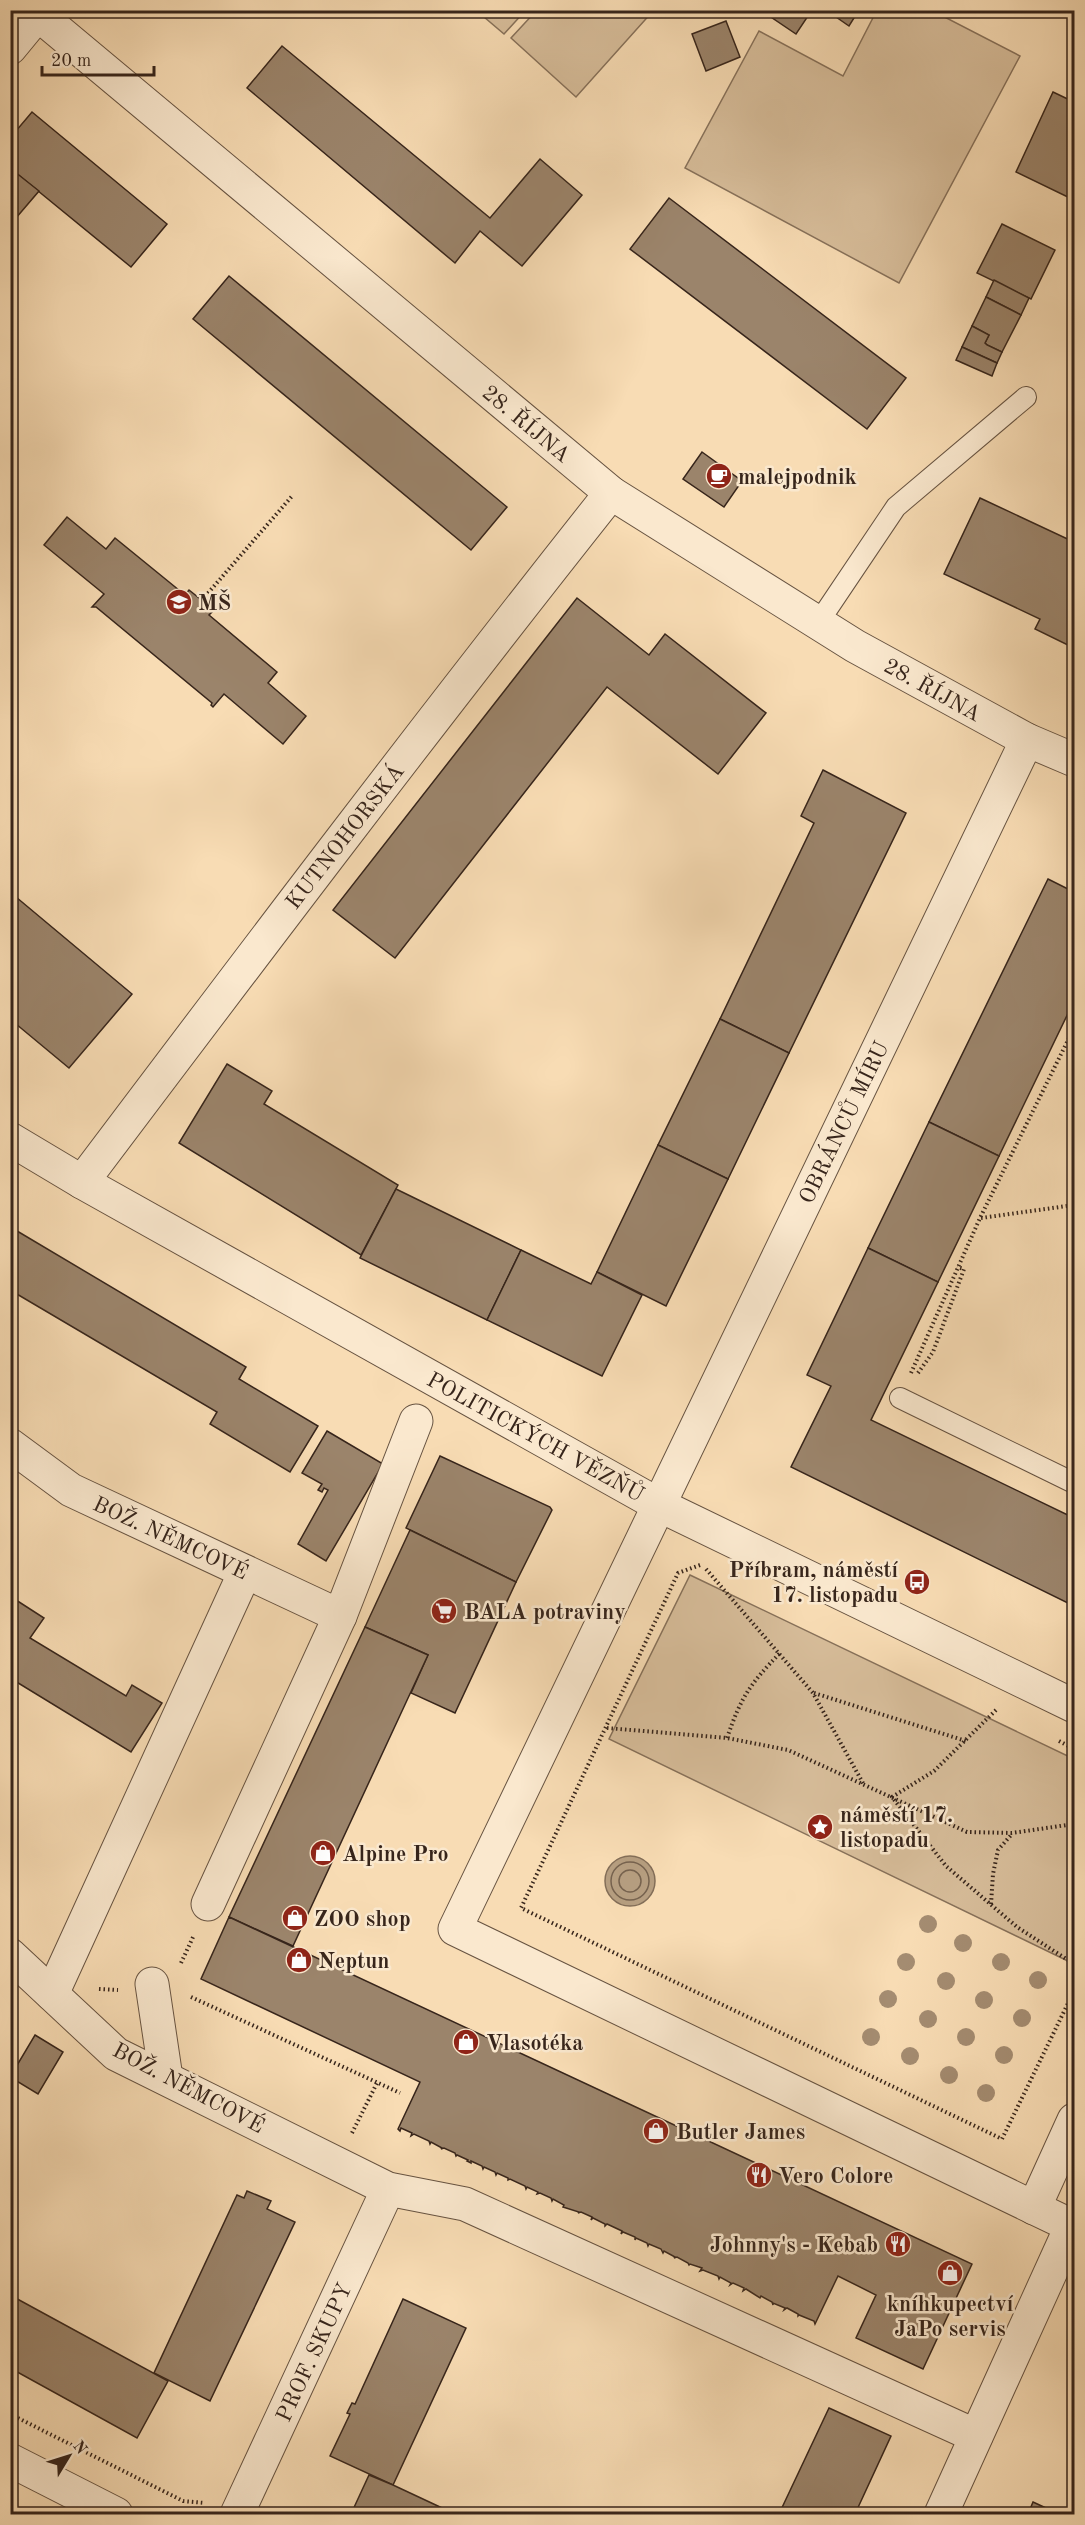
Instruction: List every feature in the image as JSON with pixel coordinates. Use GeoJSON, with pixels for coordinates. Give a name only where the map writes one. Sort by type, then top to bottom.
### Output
{"type":"FeatureCollection","features":[{"type":"Feature","properties":{"kind":"street"},"geometry":{"type":"LineString","coordinates":[[10,48],[35,13]]}},
{"type":"Feature","properties":{"kind":"street","name":"28. ŘÍJNA"},"geometry":{"type":"LineString","coordinates":[[35,13],[611,493],[855,646],[1027,740],[1074,760]]}},
{"type":"Feature","properties":{"kind":"street","name":"KUTNOHORSKÁ"},"geometry":{"type":"LineString","coordinates":[[82,1182],[443,708],[611,493]]}},
{"type":"Feature","properties":{"kind":"street","name":"OBRÁNCŮ MÍRU"},"geometry":{"type":"LineString","coordinates":[[659,1505],[1027,740]]}},
{"type":"Feature","properties":{"kind":"street","name":"POLITICKÝCH VĚZŇŮ"},"geometry":{"type":"LineString","coordinates":[[10,1139],[82,1182],[659,1505],[1074,1706]]}},
{"type":"Feature","properties":{"kind":"street"},"geometry":{"type":"LineString","coordinates":[[208,1904],[340,1616],[416,1421]]}},
{"type":"Feature","properties":{"kind":"street","name":"BOŽ. NĚMCOVÉ"},"geometry":{"type":"LineString","coordinates":[[10,1445],[72,1490],[340,1616]]}},
{"type":"Feature","properties":{"kind":"street"},"geometry":{"type":"LineString","coordinates":[[659,1505],[455,1929],[1073,2226],[941,2514]]}},
{"type":"Feature","properties":{"kind":"street"},"geometry":{"type":"LineString","coordinates":[[54,1990],[245,1572]]}},
{"type":"Feature","properties":{"kind":"street","name":"BOŽ. NĚMCOVÉ"},"geometry":{"type":"LineString","coordinates":[[10,1955],[54,1990],[116,2054],[388,2189],[465,2204],[976,2436]]}},
{"type":"Feature","properties":{"kind":"street"},"geometry":{"type":"LineString","coordinates":[[158,1990],[166,2078]]}},
{"type":"Feature","properties":{"kind":"street"},"geometry":{"type":"LineString","coordinates":[[1034,2208],[1074,2120]]}},
{"type":"Feature","properties":{"kind":"street","name":"PROF. SKUPY"},"geometry":{"type":"LineString","coordinates":[[223,2507],[388,2189]]}},
{"type":"Feature","properties":{"kind":"street"},"geometry":{"type":"LineString","coordinates":[[10,2460],[116,2514]]}},
{"type":"Feature","properties":{"kind":"lane"},"geometry":{"type":"LineString","coordinates":[[818,623],[896,507],[1026,397]]}},
{"type":"Feature","properties":{"kind":"lane"},"geometry":{"type":"LineString","coordinates":[[900,1398],[1074,1483]]}},
{"type":"Feature","properties":{"kind":"path"},"geometry":{"type":"LineString","coordinates":[[202,600],[293,495]]}},
{"type":"Feature","properties":{"kind":"path"},"geometry":{"type":"LineString","coordinates":[[900,1398],[957,1266],[1074,1028]]}},
{"type":"Feature","properties":{"kind":"path"},"geometry":{"type":"LineString","coordinates":[[980,1218],[1074,1205]]}},
{"type":"Feature","properties":{"kind":"path"},"geometry":{"type":"LineString","coordinates":[[900,1398],[933,1352],[964,1269],[957,1266]]}},
{"type":"Feature","properties":{"kind":"path"},"geometry":{"type":"LineString","coordinates":[[864,1785],[813,1693],[702,1564],[678,1573],[522,1908],[1002,2139],[1074,1991]]}},
{"type":"Feature","properties":{"kind":"path"},"geometry":{"type":"LineString","coordinates":[[727,1738],[739,1703],[755,1679],[780,1653]]}},
{"type":"Feature","properties":{"kind":"path"},"geometry":{"type":"LineString","coordinates":[[813,1693],[966,1741]]}},
{"type":"Feature","properties":{"kind":"path"},"geometry":{"type":"LineString","coordinates":[[892,1797],[934,1771],[996,1710]]}},
{"type":"Feature","properties":{"kind":"path"},"geometry":{"type":"LineString","coordinates":[[607,1728],[727,1738],[788,1750],[967,1832],[1012,1833],[1074,1824]]}},
{"type":"Feature","properties":{"kind":"path"},"geometry":{"type":"LineString","coordinates":[[892,1797],[946,1866],[1017,1927],[1074,1964]]}},
{"type":"Feature","properties":{"kind":"path"},"geometry":{"type":"LineString","coordinates":[[991,1904],[993,1874],[998,1850],[1012,1833]]}},
{"type":"Feature","properties":{"kind":"path"},"geometry":{"type":"LineString","coordinates":[[158,1990],[208,1904]]}},
{"type":"Feature","properties":{"kind":"path"},"geometry":{"type":"LineString","coordinates":[[54,1990],[158,1990],[183,1994],[400,2093]]}},
{"type":"Feature","properties":{"kind":"path"},"geometry":{"type":"LineString","coordinates":[[337,2164],[377,2083]]}},
{"type":"Feature","properties":{"kind":"path"},"geometry":{"type":"LineString","coordinates":[[10,2415],[183,2501],[223,2507]]}},
{"type":"Feature","properties":{"kind":"shaded area"},"geometry":{"type":"Polygon","coordinates":[[[877,10],[933,11],[1020,56],[899,283],[685,168],[759,31],[843,76],[877,10]]]}},
{"type":"Feature","properties":{"kind":"shaded area"},"geometry":{"type":"Polygon","coordinates":[[[477,11],[525,11],[504,34],[477,11]]]}},
{"type":"Feature","properties":{"kind":"shaded area"},"geometry":{"type":"Polygon","coordinates":[[[536,11],[653,11],[576,97],[511,38],[536,11]]]}},
{"type":"Feature","properties":{"kind":"shaded area"},"geometry":{"type":"Polygon","coordinates":[[[690,1575],[1074,1759],[1074,1964],[609,1739],[690,1575]]]}},
{"type":"Feature","properties":{"kind":"water"},"geometry":{"type":"Polygon","coordinates":[[[625,1856],[635,1856],[648,1863],[655,1876],[655,1886],[648,1899],[635,1906],[625,1906],[616,1902],[609,1895],[605,1886],[605,1876],[609,1867],[616,1860],[625,1856]]]}},
{"type":"Feature","properties":{"kind":"building"},"geometry":{"type":"Polygon","coordinates":[[[767,10],[812,10],[796,34],[765,13],[767,10]]]}},
{"type":"Feature","properties":{"kind":"building"},"geometry":{"type":"Polygon","coordinates":[[[826,10],[859,10],[849,26],[826,10]]]}},
{"type":"Feature","properties":{"kind":"building"},"geometry":{"type":"Polygon","coordinates":[[[726,21],[740,57],[706,71],[692,34],[726,21]]]}},
{"type":"Feature","properties":{"kind":"building"},"geometry":{"type":"Polygon","coordinates":[[[282,46],[490,218],[540,159],[582,195],[522,266],[480,231],[455,263],[247,88],[282,46]]]}},
{"type":"Feature","properties":{"kind":"building"},"geometry":{"type":"Polygon","coordinates":[[[1053,92],[1074,102],[1074,200],[1016,172],[1053,92]]]}},
{"type":"Feature","properties":{"kind":"building"},"geometry":{"type":"Polygon","coordinates":[[[32,112],[167,224],[131,267],[10,168],[10,138],[32,112]]]}},
{"type":"Feature","properties":{"kind":"building"},"geometry":{"type":"Polygon","coordinates":[[[10,168],[39,191],[10,225],[10,168]]]}},
{"type":"Feature","properties":{"kind":"building"},"geometry":{"type":"Polygon","coordinates":[[[669,198],[906,378],[867,429],[630,249],[669,198]]]}},
{"type":"Feature","properties":{"kind":"building"},"geometry":{"type":"Polygon","coordinates":[[[1002,224],[1055,250],[1031,299],[977,273],[1002,224]]]}},
{"type":"Feature","properties":{"kind":"building"},"geometry":{"type":"Polygon","coordinates":[[[229,276],[507,507],[471,550],[193,319],[229,276]]]}},
{"type":"Feature","properties":{"kind":"building"},"geometry":{"type":"Polygon","coordinates":[[[994,280],[1029,298],[1021,315],[986,297],[994,280]]]}},
{"type":"Feature","properties":{"kind":"building"},"geometry":{"type":"Polygon","coordinates":[[[986,297],[1021,315],[1002,352],[987,345],[985,343],[989,335],[972,326],[986,297]]]}},
{"type":"Feature","properties":{"kind":"building"},"geometry":{"type":"Polygon","coordinates":[[[972,326],[989,335],[985,343],[987,345],[1002,352],[997,363],[962,347],[972,326]]]}},
{"type":"Feature","properties":{"kind":"building"},"geometry":{"type":"Polygon","coordinates":[[[962,347],[997,363],[992,376],[956,360],[962,347]]]}},
{"type":"Feature","properties":{"kind":"building"},"geometry":{"type":"Polygon","coordinates":[[[702,452],[742,481],[724,507],[683,479],[702,452]]]}},
{"type":"Feature","properties":{"kind":"building"},"geometry":{"type":"Polygon","coordinates":[[[980,498],[1074,542],[1074,648],[1035,629],[1040,619],[944,574],[980,498]]]}},
{"type":"Feature","properties":{"kind":"building"},"geometry":{"type":"Polygon","coordinates":[[[67,517],[106,549],[115,538],[185,595],[189,590],[214,610],[209,615],[277,672],[268,683],[306,716],[283,744],[224,694],[213,707],[212,703],[96,607],[92,607],[104,594],[44,545],[67,517]]]}},
{"type":"Feature","properties":{"kind":"building"},"geometry":{"type":"Polygon","coordinates":[[[577,598],[649,655],[665,634],[766,713],[718,774],[607,687],[395,958],[333,910],[577,598]]]}},
{"type":"Feature","properties":{"kind":"building"},"geometry":{"type":"Polygon","coordinates":[[[823,770],[906,813],[789,1053],[720,1019],[814,823],[801,816],[823,770]]]}},
{"type":"Feature","properties":{"kind":"building"},"geometry":{"type":"Polygon","coordinates":[[[1048,879],[1074,892],[1074,1001],[999,1156],[929,1122],[1048,879]]]}},
{"type":"Feature","properties":{"kind":"building"},"geometry":{"type":"Polygon","coordinates":[[[10,892],[132,994],[69,1068],[10,1019],[10,892]]]}},
{"type":"Feature","properties":{"kind":"building"},"geometry":{"type":"Polygon","coordinates":[[[720,1019],[789,1053],[728,1179],[658,1145],[720,1019]]]}},
{"type":"Feature","properties":{"kind":"building"},"geometry":{"type":"Polygon","coordinates":[[[227,1064],[272,1091],[264,1104],[398,1185],[361,1255],[179,1143],[227,1064]]]}},
{"type":"Feature","properties":{"kind":"building"},"geometry":{"type":"Polygon","coordinates":[[[929,1122],[999,1156],[938,1282],[868,1248],[929,1122]]]}},
{"type":"Feature","properties":{"kind":"building"},"geometry":{"type":"Polygon","coordinates":[[[658,1145],[728,1179],[666,1306],[597,1272],[658,1145]]]}},
{"type":"Feature","properties":{"kind":"building"},"geometry":{"type":"Polygon","coordinates":[[[396,1189],[521,1250],[487,1320],[360,1258],[396,1189]]]}},
{"type":"Feature","properties":{"kind":"building"},"geometry":{"type":"Polygon","coordinates":[[[12,1228],[246,1367],[239,1379],[318,1426],[290,1472],[210,1424],[217,1412],[10,1290],[10,1231],[12,1228]]]}},
{"type":"Feature","properties":{"kind":"building"},"geometry":{"type":"Polygon","coordinates":[[[868,1248],[938,1282],[871,1420],[1074,1518],[1074,1606],[791,1467],[831,1386],[807,1375],[868,1248]]]}},
{"type":"Feature","properties":{"kind":"building"},"geometry":{"type":"Polygon","coordinates":[[[521,1250],[591,1284],[597,1272],[642,1295],[602,1376],[487,1320],[521,1250]]]}},
{"type":"Feature","properties":{"kind":"building"},"geometry":{"type":"Polygon","coordinates":[[[327,1431],[383,1464],[326,1561],[298,1544],[328,1490],[324,1488],[322,1492],[318,1490],[322,1484],[302,1473],[327,1431]]]}},
{"type":"Feature","properties":{"kind":"building"},"geometry":{"type":"Polygon","coordinates":[[[440,1456],[550,1507],[552,1510],[516,1582],[406,1528],[440,1456]]]}},
{"type":"Feature","properties":{"kind":"building"},"geometry":{"type":"Polygon","coordinates":[[[410,1530],[516,1582],[455,1713],[411,1693],[428,1655],[365,1627],[410,1530]]]}},
{"type":"Feature","properties":{"kind":"building"},"geometry":{"type":"Polygon","coordinates":[[[16,1600],[44,1618],[30,1638],[126,1696],[132,1685],[162,1703],[131,1752],[10,1678],[10,1608],[16,1600]]]}},
{"type":"Feature","properties":{"kind":"building"},"geometry":{"type":"Polygon","coordinates":[[[365,1627],[428,1655],[293,1946],[229,1917],[365,1627]]]}},
{"type":"Feature","properties":{"kind":"building"},"geometry":{"type":"Polygon","coordinates":[[[229,1917],[972,2264],[923,2369],[856,2338],[876,2295],[838,2276],[815,2324],[814,2321],[798,2316],[787,2308],[784,2310],[785,2308],[773,2303],[773,2305],[772,2302],[746,2289],[743,2291],[744,2288],[733,2283],[730,2285],[731,2283],[720,2277],[719,2279],[718,2276],[700,2271],[702,2268],[689,2265],[664,2251],[663,2253],[661,2249],[649,2244],[648,2246],[647,2243],[636,2238],[635,2240],[635,2237],[623,2232],[621,2234],[622,2231],[607,2224],[605,2226],[593,2218],[591,2220],[592,2217],[563,2207],[564,2205],[553,2199],[552,2201],[551,2198],[537,2194],[538,2192],[527,2187],[526,2189],[525,2186],[497,2173],[496,2175],[495,2172],[484,2167],[483,2169],[482,2166],[456,2156],[455,2153],[441,2149],[431,2142],[430,2144],[429,2141],[414,2134],[411,2136],[412,2133],[401,2128],[400,2131],[398,2129],[420,2082],[201,1979],[229,1917]]]}},
{"type":"Feature","properties":{"kind":"building"},"geometry":{"type":"Polygon","coordinates":[[[35,2035],[63,2052],[38,2094],[10,2077],[35,2035]]]}},
{"type":"Feature","properties":{"kind":"building"},"geometry":{"type":"Polygon","coordinates":[[[247,2191],[271,2201],[267,2209],[295,2222],[210,2401],[154,2373],[237,2195],[244,2198],[247,2191]]]}},
{"type":"Feature","properties":{"kind":"building"},"geometry":{"type":"Polygon","coordinates":[[[10,2295],[168,2381],[137,2438],[10,2368],[10,2295]]]}},
{"type":"Feature","properties":{"kind":"building"},"geometry":{"type":"Polygon","coordinates":[[[403,2299],[466,2328],[393,2485],[330,2456],[350,2414],[347,2413],[352,2403],[355,2404],[403,2299]]]}},
{"type":"Feature","properties":{"kind":"building"},"geometry":{"type":"Polygon","coordinates":[[[829,2408],[891,2436],[855,2514],[779,2514],[829,2408]]]}},
{"type":"Feature","properties":{"kind":"building"},"geometry":{"type":"Polygon","coordinates":[[[1074,2413],[1074,2432],[1068,2429],[1074,2413]]]}},
{"type":"Feature","properties":{"kind":"building"},"geometry":{"type":"Polygon","coordinates":[[[369,2475],[393,2485],[455,2514],[351,2514],[369,2475]]]}},
{"type":"Feature","properties":{"kind":"building"},"geometry":{"type":"Polygon","coordinates":[[[1033,2502],[1059,2514],[1028,2514],[1033,2502]]]}},
{"type":"Feature","properties":{"kind":"place","name":"malejpodnik"},"geometry":{"type":"Point","coordinates":[719,476]}},
{"type":"Feature","properties":{"kind":"place","name":"MŠ"},"geometry":{"type":"Point","coordinates":[179,602]}},
{"type":"Feature","properties":{"kind":"place","name":"Příbram, náměstí 17. listopadu"},"geometry":{"type":"Point","coordinates":[917,1582]}},
{"type":"Feature","properties":{"kind":"place","name":"BALA potraviny"},"geometry":{"type":"Point","coordinates":[444,1611]}},
{"type":"Feature","properties":{"kind":"place","name":"náměstí 17. listopadu"},"geometry":{"type":"Point","coordinates":[820,1827]}},
{"type":"Feature","properties":{"kind":"place","name":"Alpine Pro"},"geometry":{"type":"Point","coordinates":[323,1853]}},
{"type":"Feature","properties":{"kind":"place","name":"ZOO shop"},"geometry":{"type":"Point","coordinates":[295,1918]}},
{"type":"Feature","properties":{"kind":"place","name":"Neptun"},"geometry":{"type":"Point","coordinates":[299,1960]}},
{"type":"Feature","properties":{"kind":"place","name":"Vlasotéka"},"geometry":{"type":"Point","coordinates":[466,2042]}},
{"type":"Feature","properties":{"kind":"place","name":"Butler James"},"geometry":{"type":"Point","coordinates":[656,2131]}},
{"type":"Feature","properties":{"kind":"place","name":"Vero Colore"},"geometry":{"type":"Point","coordinates":[759,2175]}},
{"type":"Feature","properties":{"kind":"place","name":"Johnny's - Kebab"},"geometry":{"type":"Point","coordinates":[898,2244]}},
{"type":"Feature","properties":{"kind":"place","name":"kníhkupectví JaPo servis"},"geometry":{"type":"Point","coordinates":[950,2273]}}]}
